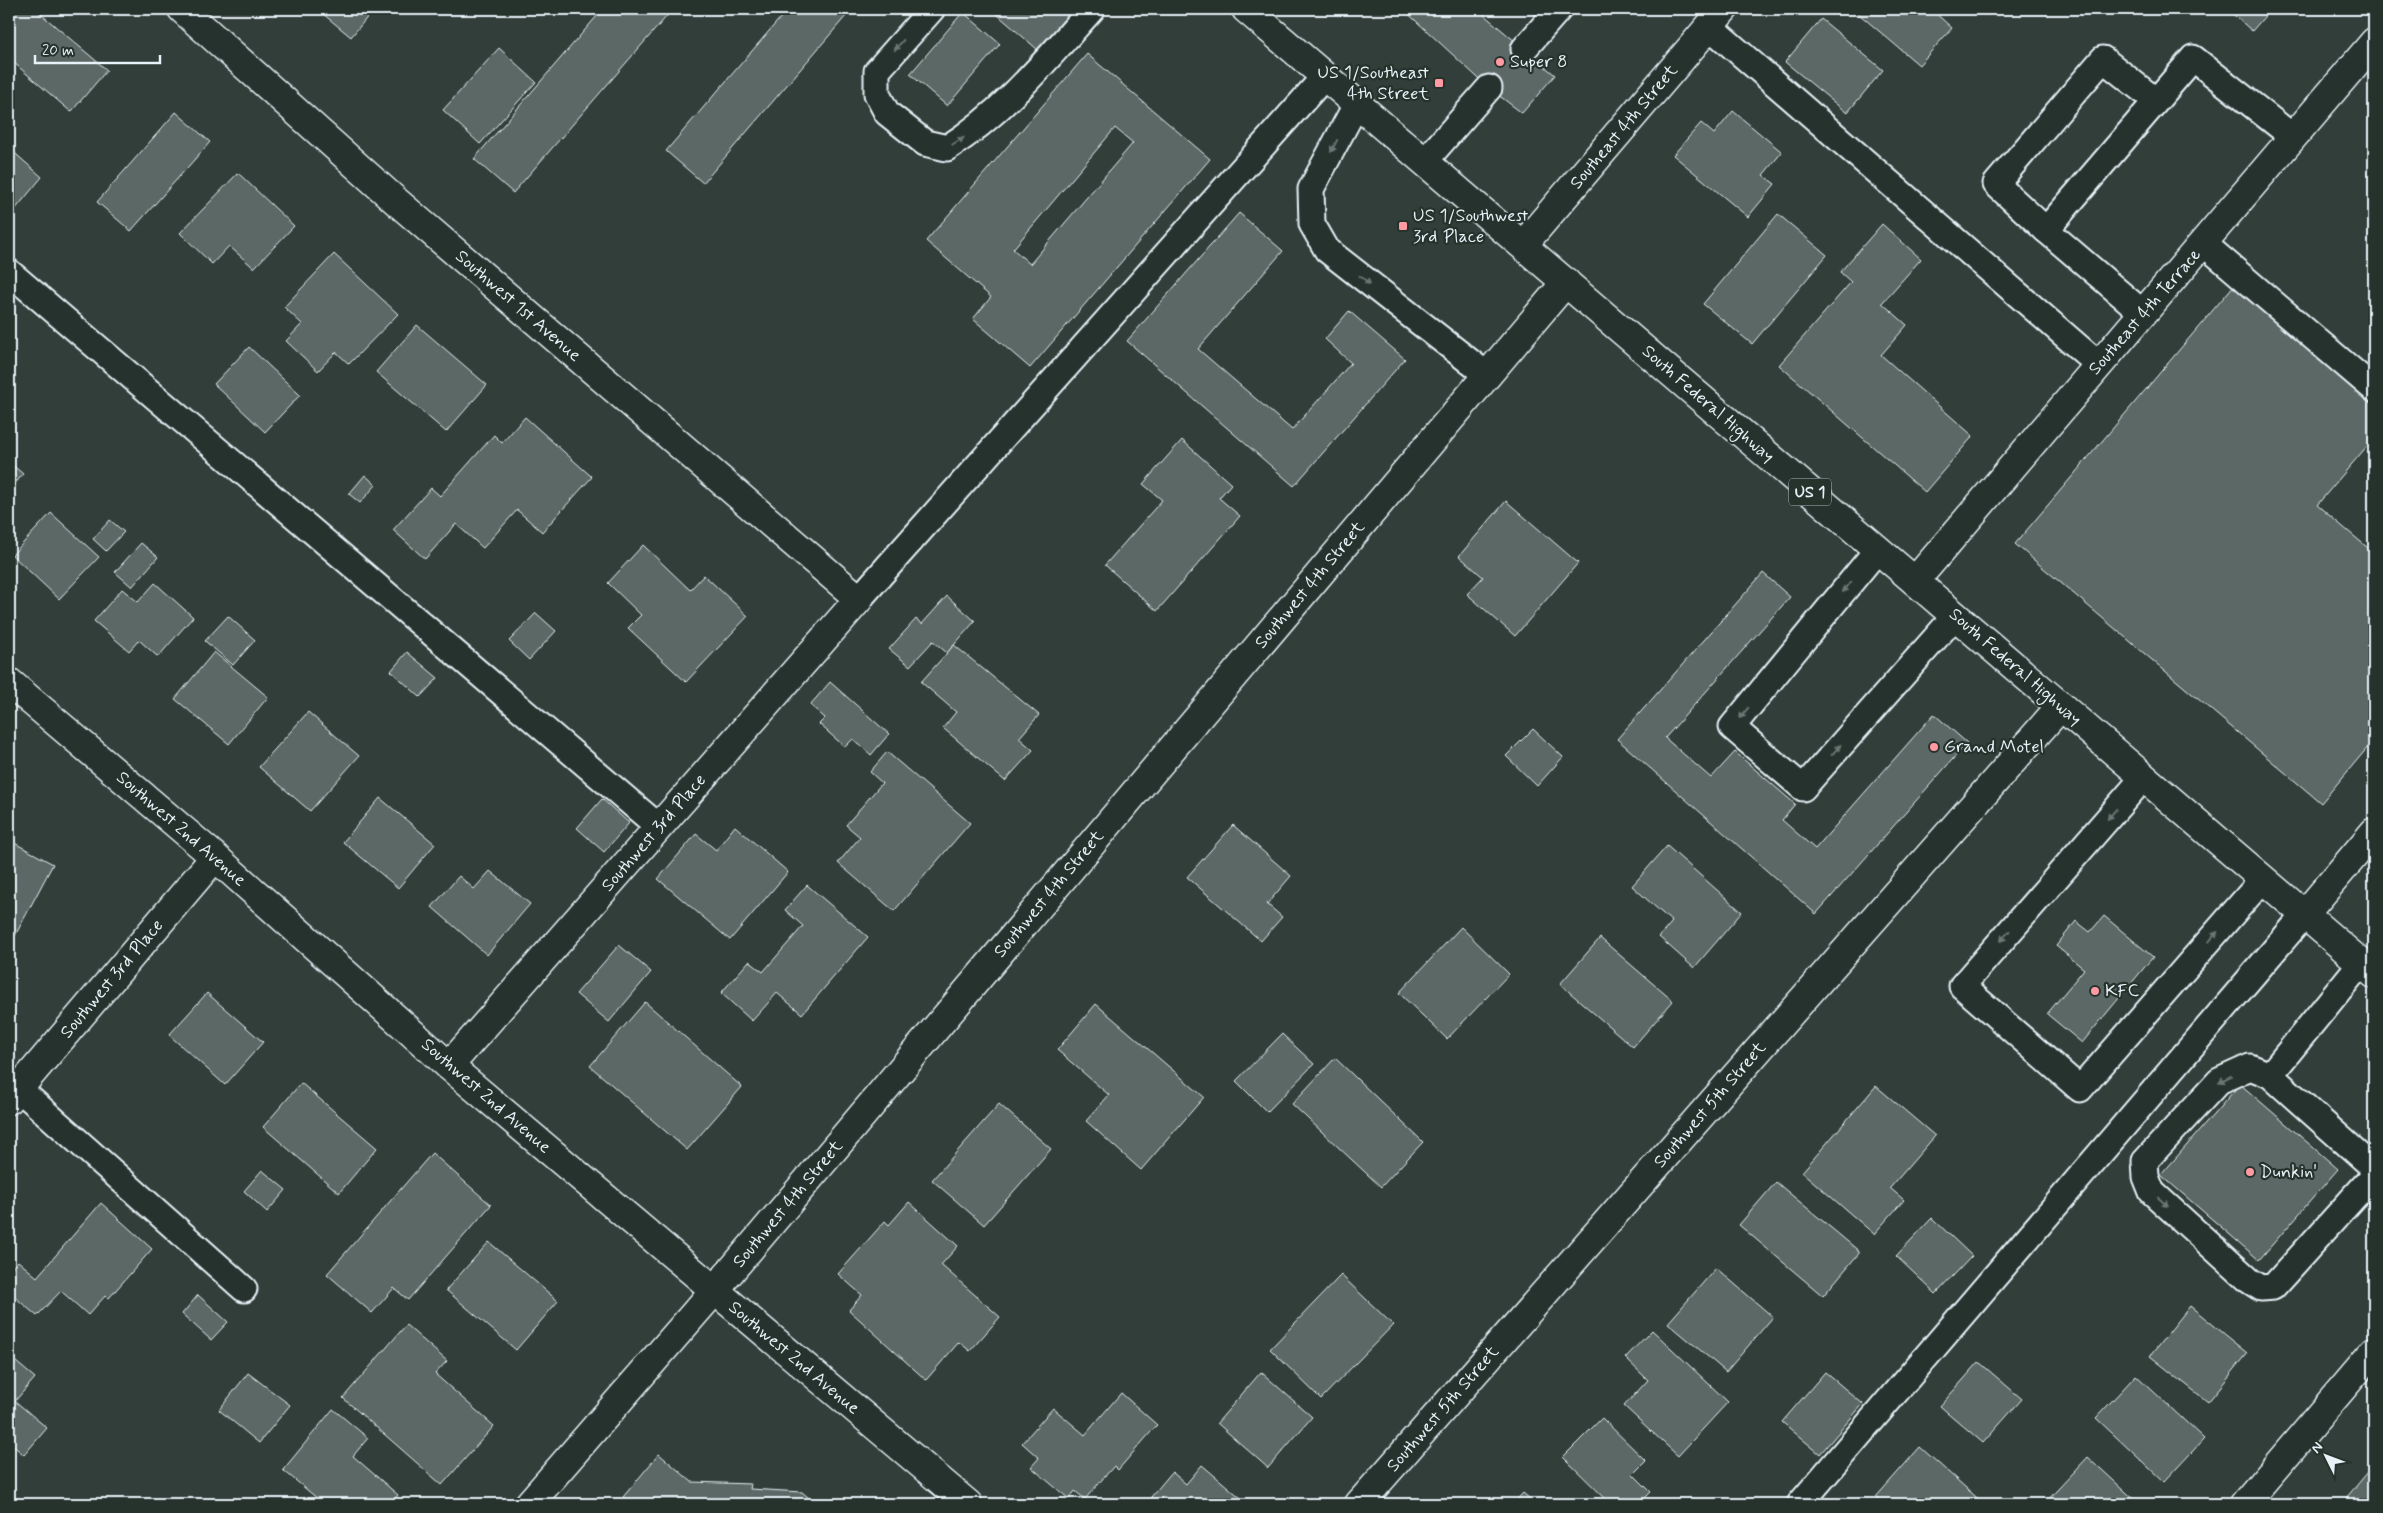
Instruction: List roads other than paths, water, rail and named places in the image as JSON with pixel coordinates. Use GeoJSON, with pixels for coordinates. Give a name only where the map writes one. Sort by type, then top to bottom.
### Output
{"type":"FeatureCollection","features":[{"type":"Feature","properties":{"kind":"street","name":"Southwest 1st Avenue"},"geometry":{"type":"LineString","coordinates":[[182,9],[396,201],[859,599]]}},
{"type":"Feature","properties":{"kind":"street","name":"South Federal Highway"},"geometry":{"type":"LineString","coordinates":[[1246,9],[2368,968]]}},
{"type":"Feature","properties":{"kind":"street","name":"Southeast 4th Street"},"geometry":{"type":"LineString","coordinates":[[1523,245],[1717,17]]}},
{"type":"Feature","properties":{"kind":"street","name":"Southeast 4th Terrace"},"geometry":{"type":"LineString","coordinates":[[1915,581],[2374,42]]}},
{"type":"Feature","properties":{"kind":"street","name":"Southwest 4th Street"},"geometry":{"type":"LineString","coordinates":[[529,1504],[714,1290],[1566,282]]}},
{"type":"Feature","properties":{"kind":"street","name":"Southwest 3rd Place"},"geometry":{"type":"LineString","coordinates":[[449,1066],[859,599]]}},
{"type":"Feature","properties":{"kind":"street","name":"Southwest 2nd Avenue"},"geometry":{"type":"LineString","coordinates":[[9,682],[215,857],[449,1066],[968,1504]]}},
{"type":"Feature","properties":{"kind":"street","name":"Southwest 5th Street"},"geometry":{"type":"LineString","coordinates":[[1359,1504],[2061,706]]}},
{"type":"Feature","properties":{"kind":"street"},"geometry":{"type":"LineString","coordinates":[[2305,914],[2374,832]]}},
{"type":"Feature","properties":{"kind":"street","name":"Southwest 3rd Place"},"geometry":{"type":"LineString","coordinates":[[12,1089],[215,857]]}},
{"type":"Feature","properties":{"kind":"street"},"geometry":{"type":"LineString","coordinates":[[2244,1504],[2374,1351]]}},
{"type":"Feature","properties":{"kind":"lane"},"geometry":{"type":"LineString","coordinates":[[932,9],[877,71],[877,94],[887,112],[905,128],[925,143],[947,148],[975,130],[1092,9]]}},
{"type":"Feature","properties":{"kind":"lane"},"geometry":{"type":"LineString","coordinates":[[1524,49],[1559,9]]}},
{"type":"Feature","properties":{"kind":"lane"},"geometry":{"type":"LineString","coordinates":[[1717,17],[2099,365]]}},
{"type":"Feature","properties":{"kind":"lane"},"geometry":{"type":"LineString","coordinates":[[2046,230],[2193,58],[2293,137]]}},
{"type":"Feature","properties":{"kind":"lane"},"geometry":{"type":"LineString","coordinates":[[2143,313],[2046,230],[1996,184],[2103,59],[2156,101]]}},
{"type":"Feature","properties":{"kind":"lane"},"geometry":{"type":"LineString","coordinates":[[859,599],[1325,76]]}},
{"type":"Feature","properties":{"kind":"lane"},"geometry":{"type":"LineString","coordinates":[[1425,161],[1489,88]]}},
{"type":"Feature","properties":{"kind":"lane"},"geometry":{"type":"LineString","coordinates":[[1357,103],[1311,189],[1312,224],[1326,250],[1487,376]]}},
{"type":"Feature","properties":{"kind":"lane"},"geometry":{"type":"LineString","coordinates":[[2203,243],[2374,389]]}},
{"type":"Feature","properties":{"kind":"lane"},"geometry":{"type":"LineString","coordinates":[[9,272],[659,827]]}},
{"type":"Feature","properties":{"kind":"lane"},"geometry":{"type":"LineString","coordinates":[[1878,550],[1732,727],[1803,788],[1955,616]]}},
{"type":"Feature","properties":{"kind":"lane"},"geometry":{"type":"LineString","coordinates":[[2144,777],[1962,986],[2080,1089],[2263,879]]}},
{"type":"Feature","properties":{"kind":"lane"},"geometry":{"type":"LineString","coordinates":[[1800,1504],[2305,914]]}},
{"type":"Feature","properties":{"kind":"lane"},"geometry":{"type":"LineString","coordinates":[[2270,1075],[2368,968]]}},
{"type":"Feature","properties":{"kind":"lane"},"geometry":{"type":"LineString","coordinates":[[2374,1168],[2270,1075],[2250,1067],[2219,1081],[2145,1161],[2146,1177],[2152,1192],[2250,1281],[2262,1288],[2273,1287],[2374,1175]]}},
{"type":"Feature","properties":{"kind":"lane"},"geometry":{"type":"LineString","coordinates":[[12,1089],[244,1288]]}},
{"type":"Feature","properties":{"kind":"place","name":"Super 8"},"geometry":{"type":"Point","coordinates":[1500,62]}},
{"type":"Feature","properties":{"kind":"place","name":"US 1/Southeast 4th Street"},"geometry":{"type":"Point","coordinates":[1439,83]}},
{"type":"Feature","properties":{"kind":"place","name":"US 1/Southwest 3rd Place"},"geometry":{"type":"Point","coordinates":[1403,226]}},
{"type":"Feature","properties":{"kind":"place","name":"Grand Motel"},"geometry":{"type":"Point","coordinates":[1934,747]}},
{"type":"Feature","properties":{"kind":"place","name":"KFC"},"geometry":{"type":"Point","coordinates":[2095,991]}},
{"type":"Feature","properties":{"kind":"place","name":"Dunkin'"},"geometry":{"type":"Point","coordinates":[2250,1172]}}]}
